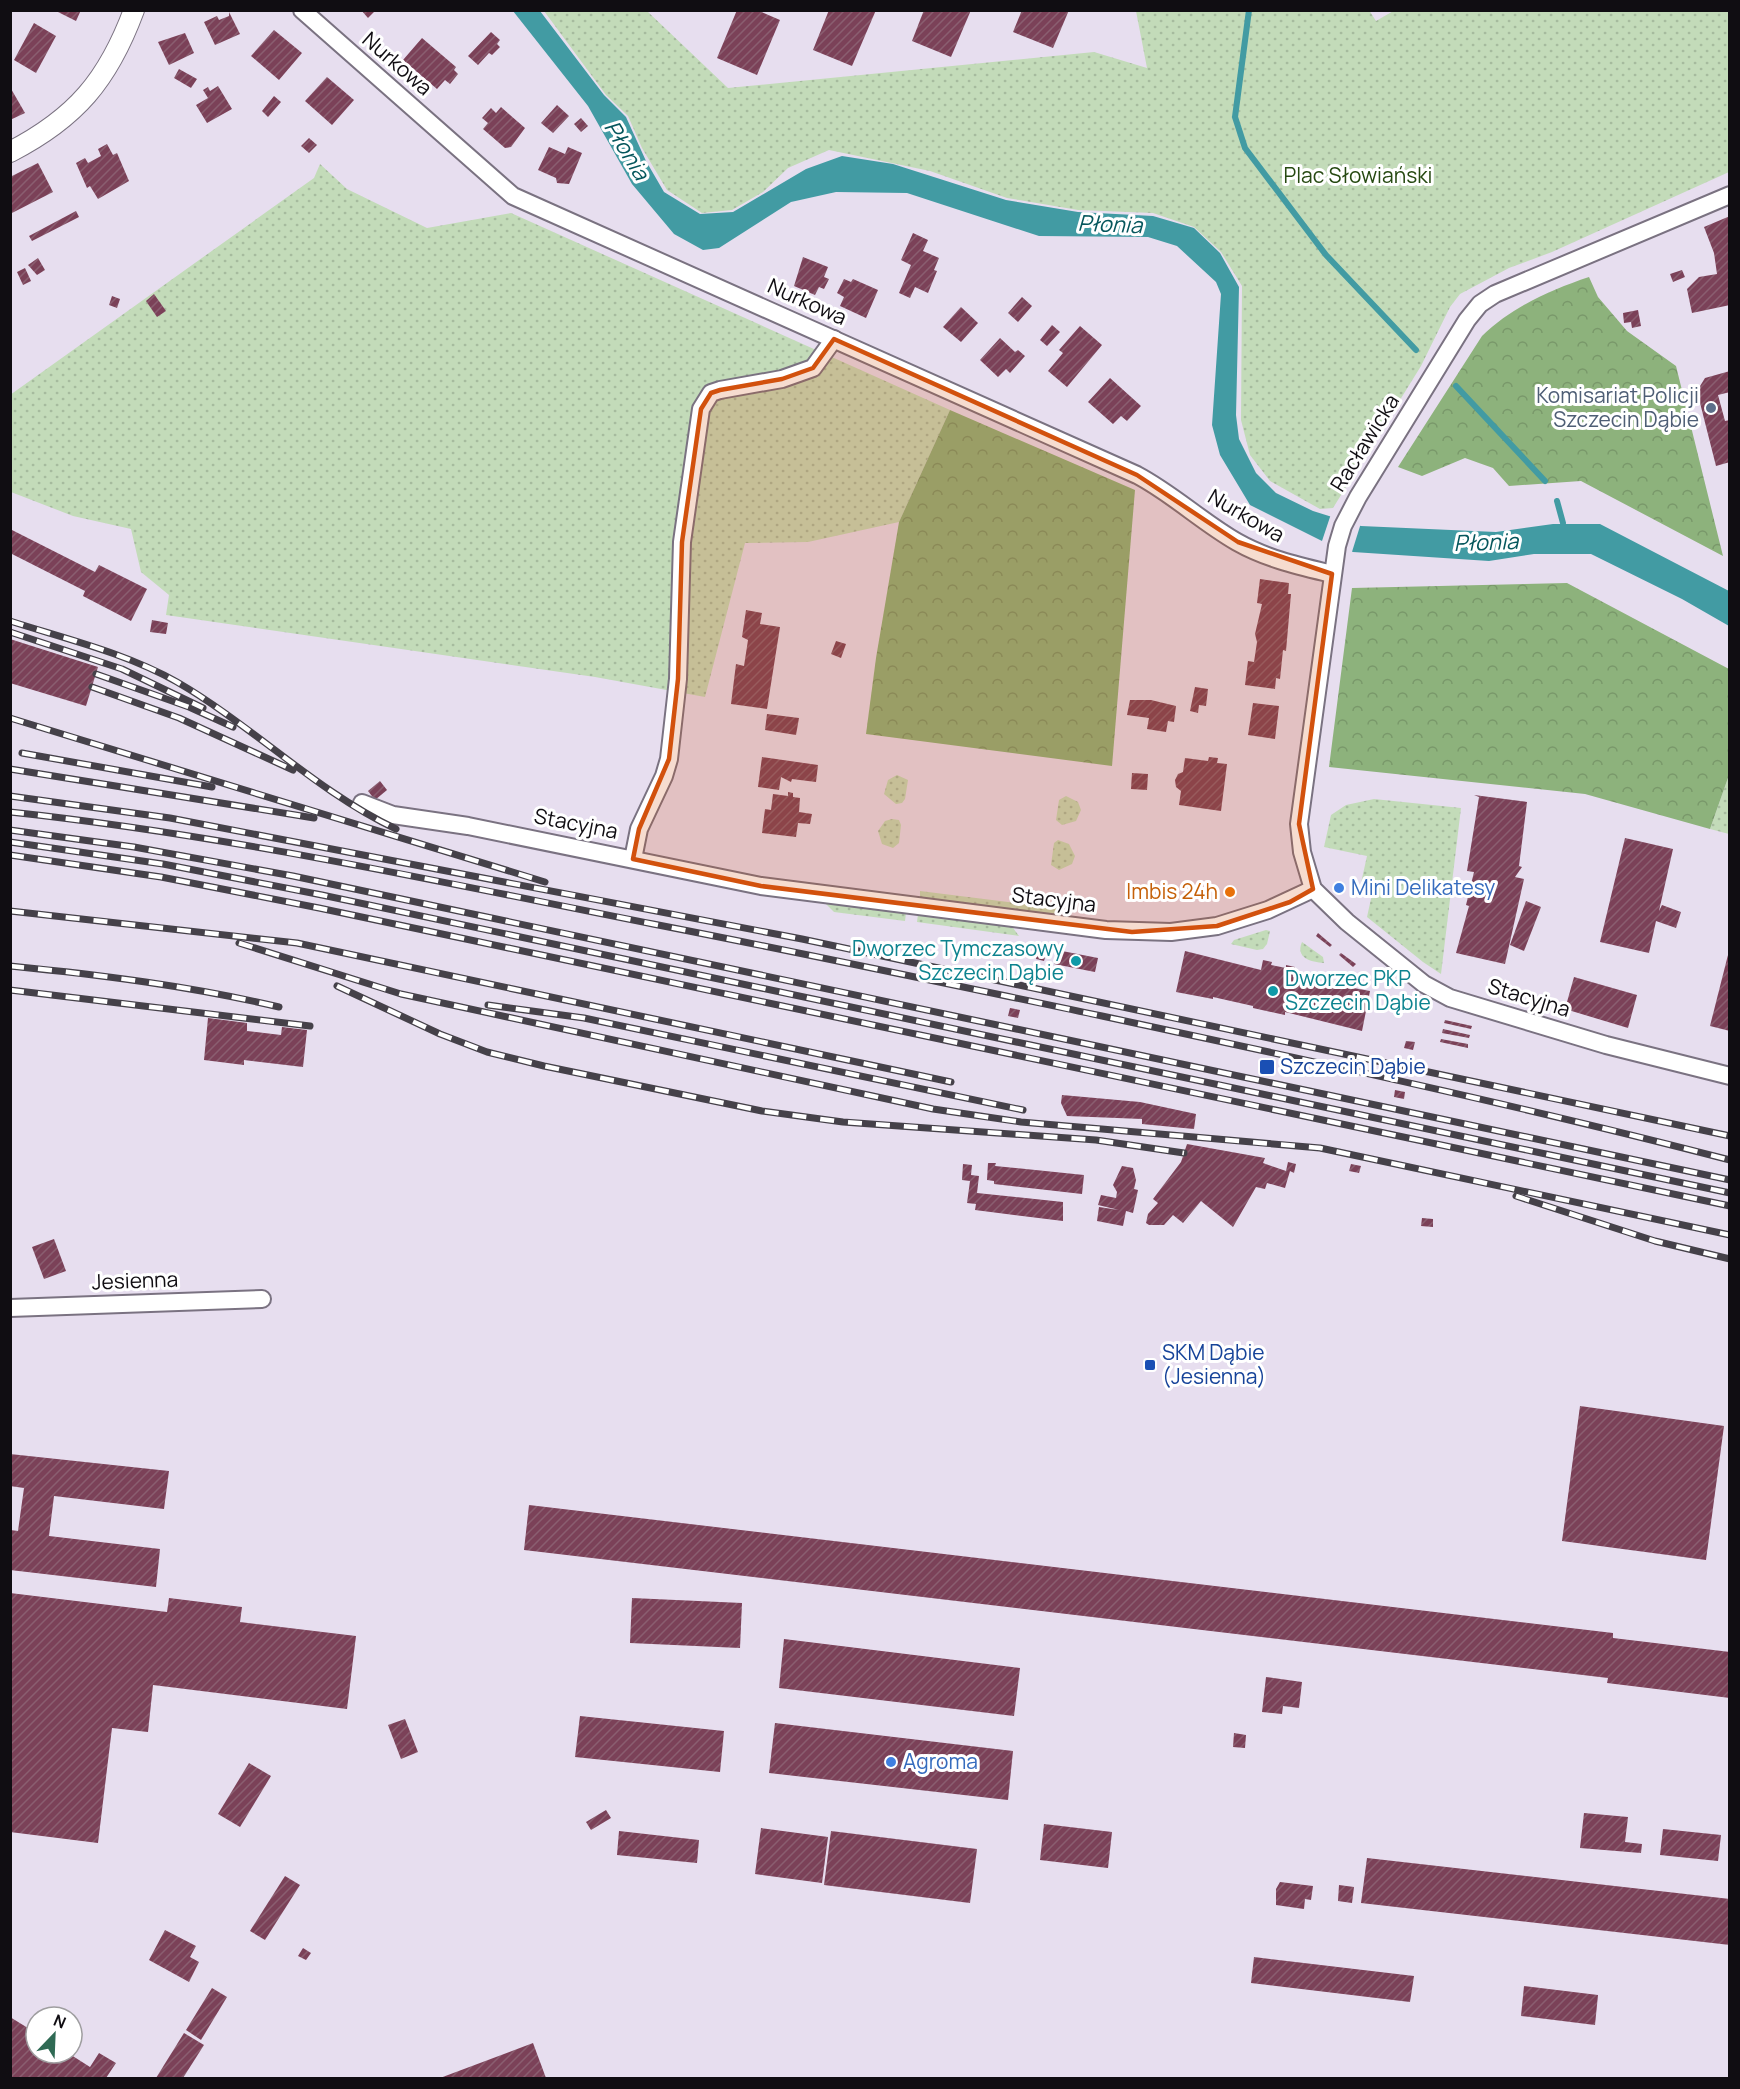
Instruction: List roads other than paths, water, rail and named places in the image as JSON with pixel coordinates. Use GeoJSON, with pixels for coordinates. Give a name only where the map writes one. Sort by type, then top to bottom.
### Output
{"type":"FeatureCollection","features":[{"type":"Feature","properties":{"kind":"street"},"geometry":{"type":"LineString","coordinates":[[10,152],[51,128],[85,100],[109,67],[134,10]]}},
{"type":"Feature","properties":{"kind":"street","name":"Nurkowa"},"geometry":{"type":"LineString","coordinates":[[302,10],[513,196],[1137,475],[1229,537],[1256,552],[1286,564],[1332,574]]}},
{"type":"Feature","properties":{"kind":"street","name":"Racławicka"},"geometry":{"type":"LineString","coordinates":[[1313,889],[1303,859],[1299,824],[1335,555],[1348,514],[1467,320],[1480,304],[1495,294],[1730,195]]}},
{"type":"Feature","properties":{"kind":"street"},"geometry":{"type":"LineString","coordinates":[[633,859],[639,829],[664,776],[670,751],[678,679],[682,543],[701,409],[711,393],[774,381],[813,368],[834,339]]}},
{"type":"Feature","properties":{"kind":"street","name":"Stacyjna"},"geometry":{"type":"LineString","coordinates":[[362,803],[393,815],[468,826],[761,886],[1132,932],[1171,932],[1217,926],[1268,910],[1313,889],[1372,944],[1424,984],[1450,998],[1606,1045],[1730,1076]]}},
{"type":"Feature","properties":{"kind":"street","name":"Jesienna"},"geometry":{"type":"LineString","coordinates":[[10,1308],[262,1299]]}},
{"type":"Feature","properties":{"kind":"water","name":"Płonia"},"geometry":{"type":"Polygon","coordinates":[[[513,11],[540,11],[604,95],[626,117],[646,161],[664,192],[700,214],[733,212],[806,169],[842,156],[893,164],[1006,200],[1078,212],[1153,216],[1194,228],[1220,253],[1239,287],[1236,415],[1239,439],[1256,473],[1276,493],[1313,511],[1361,526],[1496,532],[1553,524],[1600,524],[1729,591],[1729,626],[1682,599],[1591,554],[1534,554],[1489,561],[1353,552],[1322,541],[1250,505],[1220,455],[1212,425],[1221,294],[1216,282],[1177,246],[1148,237],[1039,236],[907,193],[836,192],[791,202],[719,248],[703,250],[674,234],[632,184],[588,106],[513,11]]]}},
{"type":"Feature","properties":{"kind":"waterway"},"geometry":{"type":"LineString","coordinates":[[1249,10],[1235,117],[1245,148],[1326,255],[1416,350]]}},
{"type":"Feature","properties":{"kind":"waterway"},"geometry":{"type":"LineString","coordinates":[[1456,386],[1545,481]]}},
{"type":"Feature","properties":{"kind":"waterway"},"geometry":{"type":"LineString","coordinates":[[1557,501],[1563,523]]}},
{"type":"Feature","properties":{"kind":"railway"},"geometry":{"type":"LineString","coordinates":[[10,621],[117,655],[177,682],[205,699],[339,796],[396,829]]}},
{"type":"Feature","properties":{"kind":"railway"},"geometry":{"type":"LineString","coordinates":[[10,632],[122,669],[203,708]]}},
{"type":"Feature","properties":{"kind":"railway"},"geometry":{"type":"LineString","coordinates":[[96,674],[189,707],[233,727]]}},
{"type":"Feature","properties":{"kind":"railway"},"geometry":{"type":"LineString","coordinates":[[92,687],[179,718],[293,770]]}},
{"type":"Feature","properties":{"kind":"railway"},"geometry":{"type":"LineString","coordinates":[[10,718],[545,882]]}},
{"type":"Feature","properties":{"kind":"railway"},"geometry":{"type":"LineString","coordinates":[[22,753],[212,787]]}},
{"type":"Feature","properties":{"kind":"railway"},"geometry":{"type":"LineString","coordinates":[[10,769],[314,818]]}},
{"type":"Feature","properties":{"kind":"railway"},"geometry":{"type":"LineString","coordinates":[[10,796],[170,818],[802,939],[1730,1136]]}},
{"type":"Feature","properties":{"kind":"railway"},"geometry":{"type":"LineString","coordinates":[[10,812],[253,846],[765,946],[1338,1067],[1574,1121],[1730,1160]]}},
{"type":"Feature","properties":{"kind":"railway"},"geometry":{"type":"LineString","coordinates":[[10,830],[134,847],[293,876],[1730,1180]]}},
{"type":"Feature","properties":{"kind":"railway"},"geometry":{"type":"LineString","coordinates":[[10,842],[163,864],[322,895],[1730,1193]]}},
{"type":"Feature","properties":{"kind":"railway"},"geometry":{"type":"LineString","coordinates":[[10,855],[161,877],[319,908],[1730,1206]]}},
{"type":"Feature","properties":{"kind":"railway"},"geometry":{"type":"LineString","coordinates":[[10,911],[297,943],[951,1082]]}},
{"type":"Feature","properties":{"kind":"railway"},"geometry":{"type":"LineString","coordinates":[[239,943],[401,994],[933,1109],[1021,1122],[1320,1148],[1730,1235]]}},
{"type":"Feature","properties":{"kind":"railway"},"geometry":{"type":"LineString","coordinates":[[10,966],[146,982],[279,1007]]}},
{"type":"Feature","properties":{"kind":"railway"},"geometry":{"type":"LineString","coordinates":[[337,986],[440,1034],[487,1052],[762,1111],[843,1122],[1096,1140],[1184,1153]]}},
{"type":"Feature","properties":{"kind":"railway"},"geometry":{"type":"LineString","coordinates":[[10,990],[310,1026]]}},
{"type":"Feature","properties":{"kind":"railway"},"geometry":{"type":"LineString","coordinates":[[488,1005],[584,1018],[1023,1110]]}},
{"type":"Feature","properties":{"kind":"railway"},"geometry":{"type":"LineString","coordinates":[[1516,1196],[1655,1241],[1730,1259]]}},
{"type":"Feature","properties":{"kind":"place","name":"Komisariat Policji Szczecin Dąbie"},"geometry":{"type":"Point","coordinates":[1711,408]}},
{"type":"Feature","properties":{"kind":"place","name":"Mini Delikatesy"},"geometry":{"type":"Point","coordinates":[1339,888]}},
{"type":"Feature","properties":{"kind":"place","name":"Imbis 24h"},"geometry":{"type":"Point","coordinates":[1230,892]}},
{"type":"Feature","properties":{"kind":"place","name":"Dworzec Tymczasowy Szczecin Dąbie"},"geometry":{"type":"Point","coordinates":[1076,961]}},
{"type":"Feature","properties":{"kind":"place","name":"Dworzec PKP Szczecin Dąbie"},"geometry":{"type":"Point","coordinates":[1273,991]}},
{"type":"Feature","properties":{"kind":"place","name":"Szczecin Dąbie"},"geometry":{"type":"Point","coordinates":[1267,1067]}},
{"type":"Feature","properties":{"kind":"place","name":"SKM Dąbie (Jesienna)"},"geometry":{"type":"Point","coordinates":[1150,1365]}},
{"type":"Feature","properties":{"kind":"place","name":"Agroma"},"geometry":{"type":"Point","coordinates":[891,1762]}},
{"type":"Feature","properties":{"kind":"park label","name":"Plac Słowiański"},"geometry":{"type":"Point","coordinates":[1358,176]}}]}
